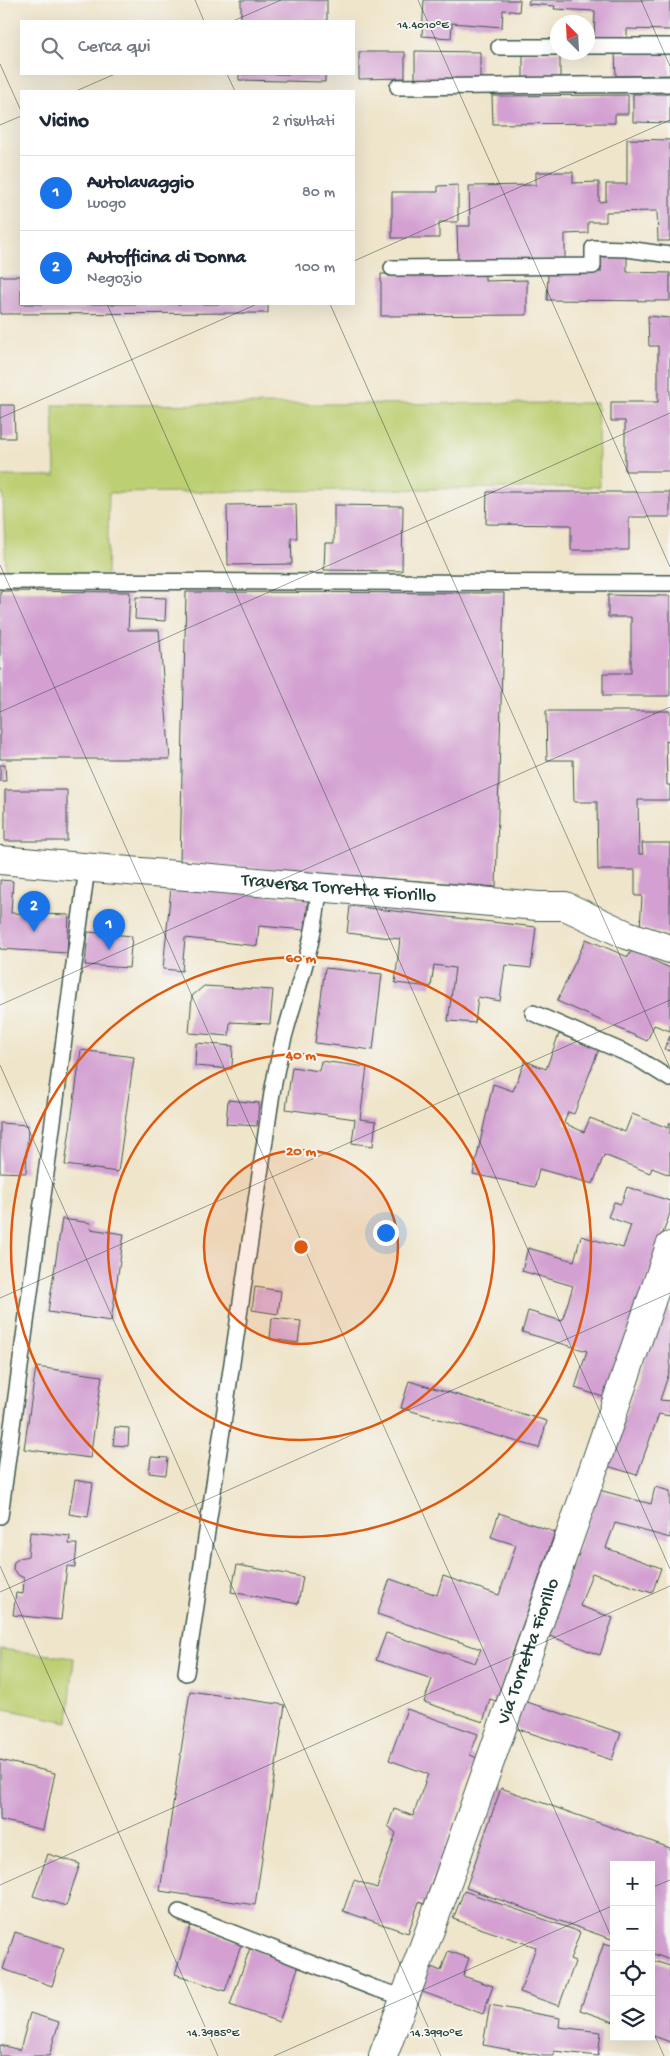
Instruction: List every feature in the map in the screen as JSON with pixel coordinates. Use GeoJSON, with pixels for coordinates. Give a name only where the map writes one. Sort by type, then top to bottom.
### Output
{"type":"FeatureCollection","features":[{"type":"Feature","properties":{"kind":"street","name":"Traversa Torretta Fiorillo"},"geometry":{"type":"LineString","coordinates":[[0,860],[538,906],[565,906],[627,935],[670,949]]}},
{"type":"Feature","properties":{"kind":"street","name":"Via Torretta Fiorillo"},"geometry":{"type":"LineString","coordinates":[[383,2056],[403,1997],[440,1903],[670,1246]]}},
{"type":"Feature","properties":{"kind":"lane"},"geometry":{"type":"LineString","coordinates":[[595,46],[670,46]]}},
{"type":"Feature","properties":{"kind":"lane"},"geometry":{"type":"LineString","coordinates":[[499,47],[550,47]]}},
{"type":"Feature","properties":{"kind":"lane"},"geometry":{"type":"LineString","coordinates":[[398,87],[670,84]]}},
{"type":"Feature","properties":{"kind":"lane"},"geometry":{"type":"LineString","coordinates":[[392,268],[593,266],[593,248],[627,249],[670,254]]}},
{"type":"Feature","properties":{"kind":"lane"},"geometry":{"type":"LineString","coordinates":[[0,581],[670,583]]}},
{"type":"Feature","properties":{"kind":"lane"},"geometry":{"type":"LineString","coordinates":[[0,1516],[87,868]]}},
{"type":"Feature","properties":{"kind":"lane"},"geometry":{"type":"LineString","coordinates":[[186,1673],[272,1093],[286,1032],[303,973],[318,902],[319,887]]}},
{"type":"Feature","properties":{"kind":"lane"},"geometry":{"type":"LineString","coordinates":[[533,1013],[635,1057],[670,1079]]}},
{"type":"Feature","properties":{"kind":"lane"},"geometry":{"type":"LineString","coordinates":[[179,1912],[374,1988],[403,1997]]}},
{"type":"Feature","properties":{"kind":"green space"},"geometry":{"type":"Polygon","coordinates":[[[597,403],[600,487],[109,493],[107,574],[6,573],[3,494],[0,493],[0,476],[55,476],[53,405],[597,403]]]}},
{"type":"Feature","properties":{"kind":"green space"},"geometry":{"type":"Polygon","coordinates":[[[0,1649],[74,1658],[68,1722],[0,1708],[0,1649]]]}},
{"type":"Feature","properties":{"kind":"building"},"geometry":{"type":"Polygon","coordinates":[[[241,0],[327,0],[327,20],[241,20],[241,0]]]}},
{"type":"Feature","properties":{"kind":"building"},"geometry":{"type":"Polygon","coordinates":[[[424,0],[520,0],[519,12],[503,10],[502,27],[452,23],[451,38],[422,36],[424,0]]]}},
{"type":"Feature","properties":{"kind":"building"},"geometry":{"type":"Polygon","coordinates":[[[529,0],[670,0],[670,30],[627,29],[627,42],[595,41],[595,11],[554,9],[555,6],[528,4],[529,0]]]}},
{"type":"Feature","properties":{"kind":"building"},"geometry":{"type":"Polygon","coordinates":[[[415,51],[480,52],[480,80],[415,80],[415,51]]]}},
{"type":"Feature","properties":{"kind":"building"},"geometry":{"type":"Polygon","coordinates":[[[359,52],[405,52],[405,78],[359,79],[359,52]]]}},
{"type":"Feature","properties":{"kind":"building"},"geometry":{"type":"Polygon","coordinates":[[[550,52],[550,60],[560,60],[560,79],[523,80],[523,53],[550,52]]]}},
{"type":"Feature","properties":{"kind":"building"},"geometry":{"type":"Polygon","coordinates":[[[670,52],[670,75],[616,76],[615,53],[670,52]]]}},
{"type":"Feature","properties":{"kind":"building"},"geometry":{"type":"Polygon","coordinates":[[[239,75],[325,75],[325,82],[239,80],[239,75]]]}},
{"type":"Feature","properties":{"kind":"building"},"geometry":{"type":"Polygon","coordinates":[[[633,94],[670,94],[670,123],[633,122],[633,94]]]}},
{"type":"Feature","properties":{"kind":"building"},"geometry":{"type":"Polygon","coordinates":[[[628,95],[628,114],[615,114],[615,123],[493,124],[492,96],[628,95]]]}},
{"type":"Feature","properties":{"kind":"building"},"geometry":{"type":"Polygon","coordinates":[[[627,139],[670,140],[670,241],[658,241],[657,211],[606,212],[606,222],[588,222],[588,233],[565,234],[565,260],[458,262],[457,226],[470,226],[469,186],[536,185],[536,172],[573,172],[573,183],[599,182],[599,202],[606,201],[606,184],[627,184],[627,139]]]}},
{"type":"Feature","properties":{"kind":"building"},"geometry":{"type":"Polygon","coordinates":[[[458,185],[458,222],[439,222],[439,238],[392,238],[392,192],[438,192],[438,186],[458,185]]]}},
{"type":"Feature","properties":{"kind":"building"},"geometry":{"type":"Polygon","coordinates":[[[601,254],[627,255],[627,272],[670,273],[670,301],[547,300],[548,272],[601,272],[601,254]]]}},
{"type":"Feature","properties":{"kind":"building"},"geometry":{"type":"Polygon","coordinates":[[[485,273],[485,281],[527,280],[527,315],[381,316],[381,274],[485,273]]]}},
{"type":"Feature","properties":{"kind":"building"},"geometry":{"type":"Polygon","coordinates":[[[0,276],[20,276],[20,305],[268,305],[268,313],[0,314],[0,276]]]}},
{"type":"Feature","properties":{"kind":"building"},"geometry":{"type":"Polygon","coordinates":[[[648,316],[670,318],[670,471],[625,471],[625,421],[611,421],[611,402],[658,402],[658,346],[649,346],[648,316]]]}},
{"type":"Feature","properties":{"kind":"building"},"geometry":{"type":"Polygon","coordinates":[[[0,405],[14,405],[15,438],[0,438],[0,405]]]}},
{"type":"Feature","properties":{"kind":"building"},"geometry":{"type":"Polygon","coordinates":[[[487,492],[670,492],[670,517],[629,517],[629,550],[571,550],[571,525],[486,524],[487,492]]]}},
{"type":"Feature","properties":{"kind":"building"},"geometry":{"type":"Polygon","coordinates":[[[296,504],[297,538],[291,538],[292,564],[228,565],[227,505],[296,504]]]}},
{"type":"Feature","properties":{"kind":"building"},"geometry":{"type":"Polygon","coordinates":[[[334,505],[403,506],[402,571],[324,570],[325,543],[334,543],[334,505]]]}},
{"type":"Feature","properties":{"kind":"building"},"geometry":{"type":"Polygon","coordinates":[[[0,591],[130,592],[128,630],[159,630],[170,759],[0,759],[0,591]]]}},
{"type":"Feature","properties":{"kind":"building"},"geometry":{"type":"Polygon","coordinates":[[[186,592],[504,593],[496,887],[180,862],[186,592]]]}},
{"type":"Feature","properties":{"kind":"building"},"geometry":{"type":"Polygon","coordinates":[[[608,595],[670,596],[670,696],[603,696],[603,673],[631,673],[631,617],[608,617],[608,595]]]}},
{"type":"Feature","properties":{"kind":"building"},"geometry":{"type":"Polygon","coordinates":[[[136,597],[166,598],[165,621],[135,619],[136,597]]]}},
{"type":"Feature","properties":{"kind":"building"},"geometry":{"type":"Polygon","coordinates":[[[546,711],[670,711],[670,742],[666,741],[667,785],[670,785],[670,800],[638,800],[639,854],[643,854],[642,843],[670,843],[670,935],[640,928],[642,896],[635,896],[635,870],[598,870],[597,802],[574,802],[573,760],[547,760],[546,711]]]}},
{"type":"Feature","properties":{"kind":"building"},"geometry":{"type":"Polygon","coordinates":[[[0,765],[5,765],[6,781],[0,781],[0,765]]]}},
{"type":"Feature","properties":{"kind":"building"},"geometry":{"type":"Polygon","coordinates":[[[5,790],[67,790],[67,841],[5,841],[5,790]]]}},
{"type":"Feature","properties":{"kind":"building"},"geometry":{"type":"Polygon","coordinates":[[[0,880],[13,881],[11,913],[69,915],[67,953],[0,949],[0,880]]]}},
{"type":"Feature","properties":{"kind":"building"},"geometry":{"type":"Polygon","coordinates":[[[171,887],[308,899],[305,930],[259,926],[257,946],[185,938],[182,971],[163,969],[171,887]]]}},
{"type":"Feature","properties":{"kind":"building"},"geometry":{"type":"Polygon","coordinates":[[[350,906],[536,927],[531,968],[505,965],[500,1001],[478,997],[475,1023],[448,1021],[455,968],[434,965],[431,987],[395,983],[400,939],[347,933],[350,906]]]}},
{"type":"Feature","properties":{"kind":"building"},"geometry":{"type":"Polygon","coordinates":[[[88,932],[132,936],[129,968],[85,965],[88,932]]]}},
{"type":"Feature","properties":{"kind":"building"},"geometry":{"type":"Polygon","coordinates":[[[586,939],[628,957],[634,946],[655,955],[652,960],[670,968],[670,1031],[654,1025],[647,1041],[557,1001],[586,939]]]}},
{"type":"Feature","properties":{"kind":"building"},"geometry":{"type":"Polygon","coordinates":[[[325,968],[382,974],[373,1050],[315,1043],[325,968]]]}},
{"type":"Feature","properties":{"kind":"building"},"geometry":{"type":"Polygon","coordinates":[[[204,986],[273,990],[270,1024],[230,1022],[229,1036],[189,1033],[192,996],[204,986]]]}},
{"type":"Feature","properties":{"kind":"building"},"geometry":{"type":"Polygon","coordinates":[[[559,1034],[599,1049],[574,1114],[568,1112],[564,1123],[584,1132],[590,1118],[625,1132],[632,1114],[668,1128],[670,1122],[670,1175],[652,1168],[650,1173],[604,1155],[593,1184],[539,1169],[535,1187],[473,1174],[493,1084],[513,1091],[525,1061],[546,1069],[559,1034]]]}},
{"type":"Feature","properties":{"kind":"building"},"geometry":{"type":"Polygon","coordinates":[[[670,1036],[670,1051],[664,1049],[670,1036]]]}},
{"type":"Feature","properties":{"kind":"building"},"geometry":{"type":"Polygon","coordinates":[[[196,1043],[233,1046],[232,1069],[195,1066],[196,1043]]]}},
{"type":"Feature","properties":{"kind":"building"},"geometry":{"type":"Polygon","coordinates":[[[81,1050],[134,1057],[118,1172],[65,1165],[81,1050]]]}},
{"type":"Feature","properties":{"kind":"building"},"geometry":{"type":"Polygon","coordinates":[[[321,1061],[367,1067],[360,1119],[376,1121],[373,1146],[352,1143],[355,1119],[286,1109],[292,1067],[319,1071],[321,1061]]]}},
{"type":"Feature","properties":{"kind":"building"},"geometry":{"type":"Polygon","coordinates":[[[228,1100],[259,1103],[257,1126],[226,1124],[228,1100]]]}},
{"type":"Feature","properties":{"kind":"building"},"geometry":{"type":"Polygon","coordinates":[[[0,1123],[28,1125],[26,1173],[0,1172],[0,1123]]]}},
{"type":"Feature","properties":{"kind":"building"},"geometry":{"type":"Polygon","coordinates":[[[627,1187],[670,1201],[670,1213],[606,1398],[575,1388],[587,1351],[522,1332],[528,1311],[562,1321],[573,1286],[522,1271],[528,1248],[574,1261],[581,1236],[623,1248],[631,1225],[608,1217],[614,1202],[621,1204],[627,1187]]]}},
{"type":"Feature","properties":{"kind":"building"},"geometry":{"type":"Polygon","coordinates":[[[62,1219],[91,1223],[90,1229],[124,1234],[111,1321],[48,1312],[62,1219]]]}},
{"type":"Feature","properties":{"kind":"building"},"geometry":{"type":"Polygon","coordinates":[[[255,1287],[281,1291],[278,1314],[252,1310],[255,1287]]]}},
{"type":"Feature","properties":{"kind":"building"},"geometry":{"type":"Polygon","coordinates":[[[670,1288],[670,1370],[660,1400],[670,1401],[670,1416],[659,1414],[637,1475],[607,1466],[670,1288]]]}},
{"type":"Feature","properties":{"kind":"building"},"geometry":{"type":"Polygon","coordinates":[[[272,1318],[301,1321],[298,1343],[270,1339],[272,1318]]]}},
{"type":"Feature","properties":{"kind":"building"},"geometry":{"type":"Polygon","coordinates":[[[36,1367],[102,1376],[90,1458],[24,1449],[36,1367]]]}},
{"type":"Feature","properties":{"kind":"building"},"geometry":{"type":"Polygon","coordinates":[[[409,1381],[547,1421],[539,1448],[401,1408],[409,1381]]]}},
{"type":"Feature","properties":{"kind":"building"},"geometry":{"type":"Polygon","coordinates":[[[115,1427],[129,1428],[128,1446],[113,1445],[115,1427]]]}},
{"type":"Feature","properties":{"kind":"building"},"geometry":{"type":"Polygon","coordinates":[[[151,1457],[168,1458],[166,1475],[149,1473],[151,1457]]]}},
{"type":"Feature","properties":{"kind":"building"},"geometry":{"type":"Polygon","coordinates":[[[75,1480],[93,1483],[88,1517],[69,1514],[75,1480]]]}},
{"type":"Feature","properties":{"kind":"building"},"geometry":{"type":"Polygon","coordinates":[[[655,1487],[670,1491],[670,1538],[615,1523],[606,1548],[661,1568],[652,1593],[592,1573],[580,1606],[613,1618],[600,1655],[547,1635],[599,1490],[651,1504],[655,1487]]]}},
{"type":"Feature","properties":{"kind":"building"},"geometry":{"type":"Polygon","coordinates":[[[499,1513],[555,1532],[496,1701],[490,1699],[483,1722],[424,1702],[432,1679],[376,1660],[386,1633],[475,1663],[481,1649],[377,1614],[390,1579],[437,1595],[443,1576],[499,1595],[516,1545],[491,1537],[499,1513]]]}},
{"type":"Feature","properties":{"kind":"building"},"geometry":{"type":"Polygon","coordinates":[[[30,1532],[70,1536],[69,1544],[77,1544],[75,1567],[67,1566],[61,1620],[13,1615],[16,1593],[23,1594],[24,1578],[13,1569],[14,1562],[28,1556],[30,1532]]]}},
{"type":"Feature","properties":{"kind":"building"},"geometry":{"type":"Polygon","coordinates":[[[237,1565],[303,1577],[298,1604],[231,1592],[237,1565]]]}},
{"type":"Feature","properties":{"kind":"building"},"geometry":{"type":"Polygon","coordinates":[[[190,1691],[285,1705],[255,1905],[160,1891],[190,1691]]]}},
{"type":"Feature","properties":{"kind":"building"},"geometry":{"type":"Polygon","coordinates":[[[524,1701],[621,1733],[612,1760],[515,1728],[524,1701]]]}},
{"type":"Feature","properties":{"kind":"building"},"geometry":{"type":"Polygon","coordinates":[[[407,1709],[478,1734],[470,1755],[477,1758],[424,1904],[419,1902],[408,1933],[343,1911],[354,1880],[377,1888],[396,1833],[388,1826],[394,1809],[413,1816],[428,1774],[389,1760],[407,1709]]]}},
{"type":"Feature","properties":{"kind":"building"},"geometry":{"type":"Polygon","coordinates":[[[0,1760],[55,1773],[43,1830],[0,1820],[0,1760]]]}},
{"type":"Feature","properties":{"kind":"building"},"geometry":{"type":"Polygon","coordinates":[[[501,1788],[670,1848],[670,1960],[655,1954],[655,1861],[610,1861],[610,1939],[466,1888],[501,1788]]]}},
{"type":"Feature","properties":{"kind":"building"},"geometry":{"type":"Polygon","coordinates":[[[48,1854],[80,1864],[66,1906],[33,1896],[48,1854]]]}},
{"type":"Feature","properties":{"kind":"building"},"geometry":{"type":"Polygon","coordinates":[[[464,1891],[580,1932],[570,1960],[575,1962],[559,2006],[520,1992],[536,1947],[453,1919],[464,1891]]]}},
{"type":"Feature","properties":{"kind":"building"},"geometry":{"type":"Polygon","coordinates":[[[191,1925],[242,1943],[225,1991],[175,1974],[191,1925]]]}},
{"type":"Feature","properties":{"kind":"building"},"geometry":{"type":"Polygon","coordinates":[[[15,1932],[64,1948],[52,1986],[3,1969],[15,1932]]]}},
{"type":"Feature","properties":{"kind":"building"},"geometry":{"type":"Polygon","coordinates":[[[604,1943],[610,1945],[610,2021],[580,2010],[604,1943]]]}},
{"type":"Feature","properties":{"kind":"building"},"geometry":{"type":"Polygon","coordinates":[[[250,1948],[299,1965],[279,2022],[230,2005],[250,1948]]]}},
{"type":"Feature","properties":{"kind":"building"},"geometry":{"type":"Polygon","coordinates":[[[448,1951],[469,1958],[463,1976],[493,1986],[483,2014],[420,1991],[429,1966],[441,1971],[448,1951]]]}},
{"type":"Feature","properties":{"kind":"building"},"geometry":{"type":"Polygon","coordinates":[[[655,1961],[670,1966],[670,2042],[655,2036],[655,1961]]]}},
{"type":"Feature","properties":{"kind":"building"},"geometry":{"type":"Polygon","coordinates":[[[490,2005],[560,2018],[559,2027],[601,2032],[598,2056],[554,2051],[554,2056],[543,2056],[483,2045],[490,2005]]]}},
{"type":"Feature","properties":{"kind":"building"},"geometry":{"type":"Polygon","coordinates":[[[30,2013],[59,2022],[49,2056],[0,2056],[0,2045],[20,2050],[30,2013]]]}},
{"type":"Feature","properties":{"kind":"place","name":"Autofficina di Donna"},"geometry":{"type":"Point","coordinates":[34,932]}},
{"type":"Feature","properties":{"kind":"place","name":"Autolavaggio"},"geometry":{"type":"Point","coordinates":[109,950]}}]}
